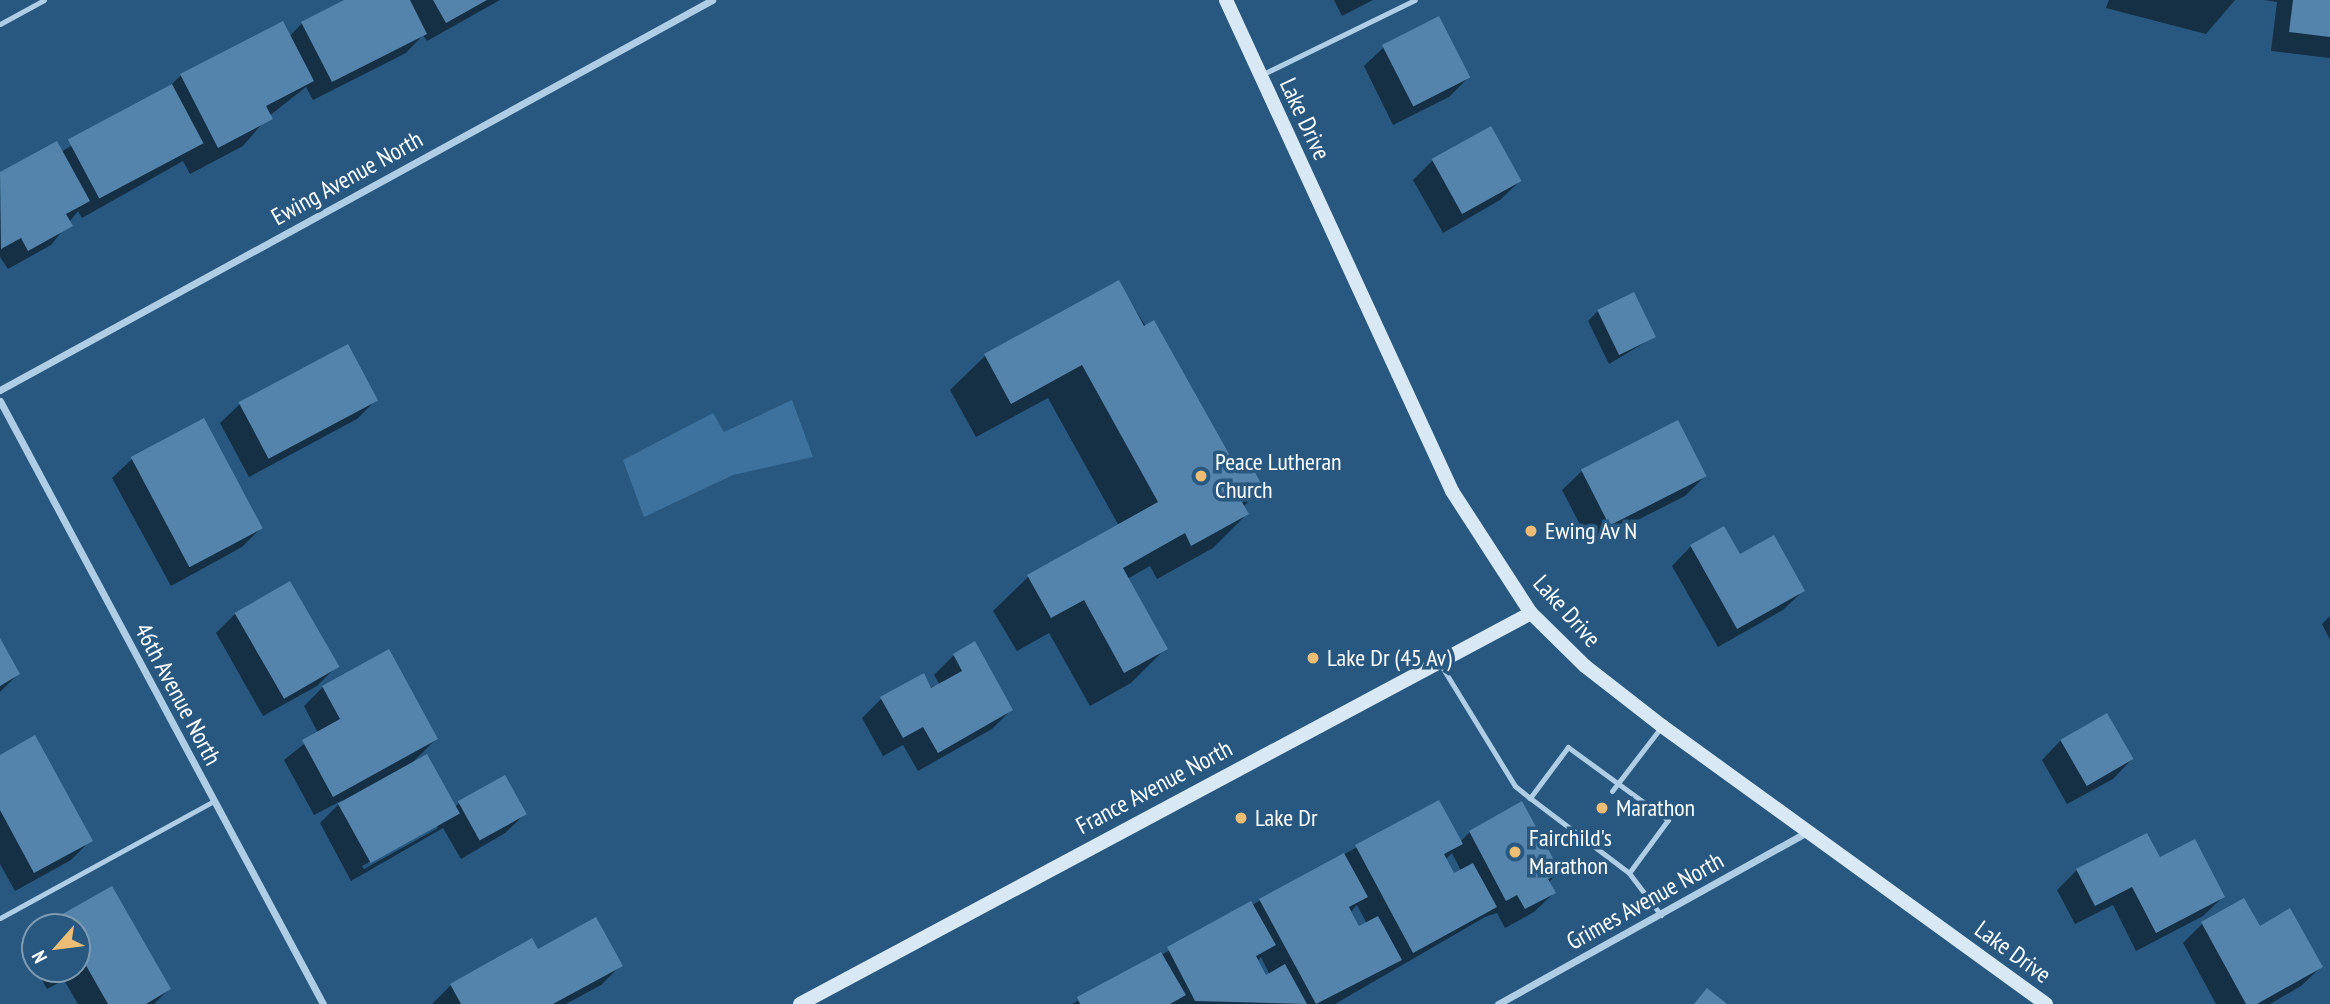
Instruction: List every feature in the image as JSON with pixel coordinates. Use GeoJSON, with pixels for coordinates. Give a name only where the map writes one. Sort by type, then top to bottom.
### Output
{"type":"FeatureCollection","features":[{"type":"Feature","properties":{"kind":"street","name":"Ewing Avenue North"},"geometry":{"type":"LineString","coordinates":[[0,390],[712,0]]}},
{"type":"Feature","properties":{"kind":"street","name":"Lake Drive"},"geometry":{"type":"LineString","coordinates":[[1226,0],[1452,491],[1531,613],[1585,666],[1662,726],[1810,830],[2046,1004]]}},
{"type":"Feature","properties":{"kind":"street","name":"46th Avenue North"},"geometry":{"type":"LineString","coordinates":[[0,401],[323,1004]]}},
{"type":"Feature","properties":{"kind":"street","name":"France Avenue North"},"geometry":{"type":"LineString","coordinates":[[800,1004],[1531,613]]}},
{"type":"Feature","properties":{"kind":"street","name":"Grimes Avenue North"},"geometry":{"type":"LineString","coordinates":[[1498,1004],[1810,830]]}},
{"type":"Feature","properties":{"kind":"lane"},"geometry":{"type":"LineString","coordinates":[[0,24],[44,0]]}},
{"type":"Feature","properties":{"kind":"lane"},"geometry":{"type":"LineString","coordinates":[[1260,76],[1415,0]]}},
{"type":"Feature","properties":{"kind":"lane"},"geometry":{"type":"LineString","coordinates":[[1439,662],[1515,786],[1579,830],[1629,873],[1661,915]]}},
{"type":"Feature","properties":{"kind":"lane"},"geometry":{"type":"LineString","coordinates":[[1612,791],[1662,726]]}},
{"type":"Feature","properties":{"kind":"lane"},"geometry":{"type":"LineString","coordinates":[[1530,798],[1568,747],[1668,820],[1629,873]]}},
{"type":"Feature","properties":{"kind":"lane"},"geometry":{"type":"LineString","coordinates":[[0,919],[214,801]]}},
{"type":"Feature","properties":{"kind":"shaded area"},"geometry":{"type":"Polygon","coordinates":[[[792,400],[813,457],[733,475],[644,517],[623,460],[713,413],[724,432],[792,400]]]}},
{"type":"Feature","properties":{"kind":"building"},"geometry":{"type":"Polygon","coordinates":[[[344,0],[410,0],[427,34],[332,82],[301,22],[344,0]]]}},
{"type":"Feature","properties":{"kind":"building"},"geometry":{"type":"Polygon","coordinates":[[[433,0],[487,0],[446,23],[433,0]]]}},
{"type":"Feature","properties":{"kind":"building"},"geometry":{"type":"Polygon","coordinates":[[[2293,0],[2330,0],[2330,37],[2289,32],[2293,0]]]}},
{"type":"Feature","properties":{"kind":"building"},"geometry":{"type":"Polygon","coordinates":[[[1439,16],[1470,77],[1413,107],[1382,45],[1439,16]]]}},
{"type":"Feature","properties":{"kind":"building"},"geometry":{"type":"Polygon","coordinates":[[[283,21],[314,81],[266,106],[273,119],[218,148],[180,74],[283,21]]]}},
{"type":"Feature","properties":{"kind":"building"},"geometry":{"type":"Polygon","coordinates":[[[172,84],[203,143],[99,199],[68,139],[172,84]]]}},
{"type":"Feature","properties":{"kind":"building"},"geometry":{"type":"Polygon","coordinates":[[[1491,126],[1522,181],[1462,214],[1432,159],[1491,126]]]}},
{"type":"Feature","properties":{"kind":"building"},"geometry":{"type":"Polygon","coordinates":[[[57,141],[90,201],[66,214],[73,226],[28,251],[21,238],[1,249],[0,172],[57,141]]]}},
{"type":"Feature","properties":{"kind":"building","name":"Peace Lutheran Church"},"geometry":{"type":"Polygon","coordinates":[[[1119,280],[1144,326],[1154,320],[1234,463],[1246,456],[1264,489],[1242,502],[1249,514],[1191,546],[1185,533],[1123,568],[1168,649],[1124,673],[1084,600],[1051,618],[1027,575],[1158,502],[1082,365],[1011,404],[984,354],[1119,280]]]}},
{"type":"Feature","properties":{"kind":"building"},"geometry":{"type":"Polygon","coordinates":[[[1634,292],[1656,337],[1619,355],[1597,310],[1634,292]]]}},
{"type":"Feature","properties":{"kind":"building"},"geometry":{"type":"Polygon","coordinates":[[[348,344],[378,401],[269,459],[239,402],[348,344]]]}},
{"type":"Feature","properties":{"kind":"building"},"geometry":{"type":"Polygon","coordinates":[[[204,418],[263,528],[189,567],[131,457],[204,418]]]}},
{"type":"Feature","properties":{"kind":"building"},"geometry":{"type":"Polygon","coordinates":[[[1678,420],[1707,476],[1609,526],[1581,469],[1678,420]]]}},
{"type":"Feature","properties":{"kind":"building"},"geometry":{"type":"Polygon","coordinates":[[[1724,526],[1740,554],[1774,535],[1805,591],[1737,629],[1690,545],[1724,526]]]}},
{"type":"Feature","properties":{"kind":"building"},"geometry":{"type":"Polygon","coordinates":[[[290,581],[340,667],[284,699],[235,613],[290,581]]]}},
{"type":"Feature","properties":{"kind":"building"},"geometry":{"type":"Polygon","coordinates":[[[0,638],[20,674],[0,686],[0,638]]]}},
{"type":"Feature","properties":{"kind":"building"},"geometry":{"type":"Polygon","coordinates":[[[975,641],[1013,710],[938,753],[923,727],[903,738],[880,697],[924,673],[931,688],[962,671],[953,654],[975,641]]]}},
{"type":"Feature","properties":{"kind":"building"},"geometry":{"type":"Polygon","coordinates":[[[389,649],[438,739],[333,797],[302,740],[340,719],[322,686],[389,649]]]}},
{"type":"Feature","properties":{"kind":"building"},"geometry":{"type":"Polygon","coordinates":[[[2107,713],[2134,759],[2087,786],[2060,740],[2107,713]]]}},
{"type":"Feature","properties":{"kind":"building"},"geometry":{"type":"Polygon","coordinates":[[[35,735],[93,841],[34,873],[0,810],[0,755],[35,735]]]}},
{"type":"Feature","properties":{"kind":"building"},"geometry":{"type":"Polygon","coordinates":[[[427,754],[460,813],[371,863],[338,803],[427,754]]]}},
{"type":"Feature","properties":{"kind":"building"},"geometry":{"type":"Polygon","coordinates":[[[505,775],[527,814],[480,841],[458,801],[505,775]]]}},
{"type":"Feature","properties":{"kind":"building"},"geometry":{"type":"Polygon","coordinates":[[[1439,800],[1463,844],[1444,854],[1454,873],[1473,863],[1497,907],[1413,953],[1355,845],[1439,800]]]}},
{"type":"Feature","properties":{"kind":"building","name":"Fairchild's Marathon"},"geometry":{"type":"Polygon","coordinates":[[[1522,801],[1561,873],[1548,879],[1556,893],[1525,909],[1517,895],[1506,901],[1469,831],[1522,801]]]}},
{"type":"Feature","properties":{"kind":"building"},"geometry":{"type":"Polygon","coordinates":[[[2147,833],[2160,857],[2195,839],[2225,897],[2156,933],[2132,887],[2095,906],[2076,869],[2147,833]]]}},
{"type":"Feature","properties":{"kind":"building"},"geometry":{"type":"Polygon","coordinates":[[[1344,853],[1368,897],[1349,907],[1354,917],[1359,926],[1378,916],[1402,960],[1316,1004],[1259,899],[1344,853]]]}},
{"type":"Feature","properties":{"kind":"building"},"geometry":{"type":"Polygon","coordinates":[[[112,886],[171,989],[146,1004],[108,1004],[91,974],[91,913],[64,913],[112,886]]]}},
{"type":"Feature","properties":{"kind":"building"},"geometry":{"type":"Polygon","coordinates":[[[2244,898],[2260,926],[2290,908],[2323,967],[2257,1004],[2246,1004],[2201,922],[2244,898]]]}},
{"type":"Feature","properties":{"kind":"building"},"geometry":{"type":"Polygon","coordinates":[[[1251,901],[1276,945],[1256,956],[1266,975],[1285,964],[1307,1004],[1195,1001],[1167,947],[1251,901]]]}},
{"type":"Feature","properties":{"kind":"building"},"geometry":{"type":"Polygon","coordinates":[[[596,917],[623,966],[553,1004],[461,1004],[450,984],[532,938],[538,949],[596,917]]]}},
{"type":"Feature","properties":{"kind":"building"},"geometry":{"type":"Polygon","coordinates":[[[1161,952],[1186,995],[1170,1004],[1080,1004],[1077,997],[1161,952]]]}},
{"type":"Feature","properties":{"kind":"building"},"geometry":{"type":"Polygon","coordinates":[[[1707,988],[1727,1004],[1694,1004],[1707,988]]]}},
{"type":"Feature","properties":{"kind":"place","name":"Peace Lutheran Church"},"geometry":{"type":"Point","coordinates":[1201,476]}},
{"type":"Feature","properties":{"kind":"place","name":"Ewing Av N"},"geometry":{"type":"Point","coordinates":[1531,531]}},
{"type":"Feature","properties":{"kind":"place","name":"Lake Dr (45 Av)"},"geometry":{"type":"Point","coordinates":[1313,658]}},
{"type":"Feature","properties":{"kind":"place","name":"Marathon"},"geometry":{"type":"Point","coordinates":[1602,808]}},
{"type":"Feature","properties":{"kind":"place","name":"Lake Dr"},"geometry":{"type":"Point","coordinates":[1241,818]}},
{"type":"Feature","properties":{"kind":"place","name":"Fairchild's Marathon"},"geometry":{"type":"Point","coordinates":[1515,852]}}]}
